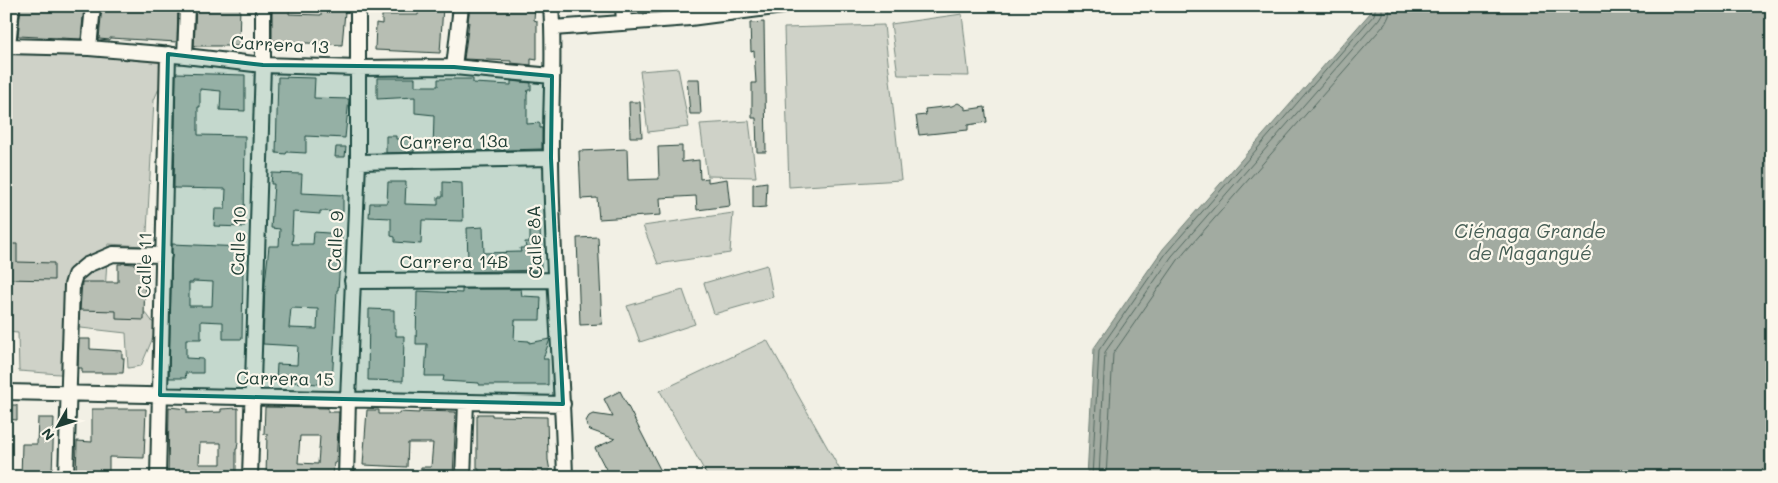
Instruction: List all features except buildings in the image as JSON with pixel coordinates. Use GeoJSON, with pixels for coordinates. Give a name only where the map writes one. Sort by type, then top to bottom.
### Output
{"type":"FeatureCollection","features":[{"type":"Feature","properties":{"kind":"street"},"geometry":{"type":"LineString","coordinates":[[7,46],[12,6]]}},
{"type":"Feature","properties":{"kind":"street"},"geometry":{"type":"LineString","coordinates":[[89,48],[93,6]]}},
{"type":"Feature","properties":{"kind":"street"},"geometry":{"type":"LineString","coordinates":[[185,56],[187,6]]}},
{"type":"Feature","properties":{"kind":"street","name":"Calle 10"},"geometry":{"type":"LineString","coordinates":[[250,477],[263,65],[263,6]]}},
{"type":"Feature","properties":{"kind":"street","name":"Calle 9"},"geometry":{"type":"LineString","coordinates":[[346,477],[358,162],[358,6]]}},
{"type":"Feature","properties":{"kind":"street"},"geometry":{"type":"LineString","coordinates":[[454,67],[461,6]]}},
{"type":"Feature","properties":{"kind":"street","name":"Calle 8A"},"geometry":{"type":"LineString","coordinates":[[551,6],[553,28],[551,158],[565,477]]}},
{"type":"Feature","properties":{"kind":"street"},"geometry":{"type":"LineString","coordinates":[[623,6],[624,23]]}},
{"type":"Feature","properties":{"kind":"street"},"geometry":{"type":"LineString","coordinates":[[553,28],[624,23],[690,12],[783,6]]}},
{"type":"Feature","properties":{"kind":"street","name":"Carrera 13"},"geometry":{"type":"LineString","coordinates":[[7,46],[89,48],[168,54],[263,65],[357,68],[454,67],[552,76]]}},
{"type":"Feature","properties":{"kind":"street","name":"Calle 11"},"geometry":{"type":"LineString","coordinates":[[158,477],[168,54]]}},
{"type":"Feature","properties":{"kind":"street","name":"Carrera 13a"},"geometry":{"type":"LineString","coordinates":[[358,162],[551,158]]}},
{"type":"Feature","properties":{"kind":"street"},"geometry":{"type":"LineString","coordinates":[[66,477],[72,285],[75,275],[88,265],[113,254],[164,255]]}},
{"type":"Feature","properties":{"kind":"street","name":"Carrera 14B"},"geometry":{"type":"LineString","coordinates":[[352,281],[555,280]]}},
{"type":"Feature","properties":{"kind":"street","name":"Carrera 15"},"geometry":{"type":"LineString","coordinates":[[6,392],[563,404]]}},
{"type":"Feature","properties":{"kind":"street"},"geometry":{"type":"LineString","coordinates":[[463,477],[466,402]]}},
{"type":"Feature","properties":{"kind":"highlighted area"},"geometry":{"type":"Polygon","coordinates":[[[168,54],[263,65],[454,67],[552,76],[551,158],[563,404],[160,395],[168,54]]]}},
{"type":"Feature","properties":{"kind":"shaded area"},"geometry":{"type":"Polygon","coordinates":[[[962,14],[969,76],[898,75],[891,24],[962,14]]]}},
{"type":"Feature","properties":{"kind":"shaded area"},"geometry":{"type":"Polygon","coordinates":[[[884,25],[901,180],[789,187],[784,28],[884,25]]]}},
{"type":"Feature","properties":{"kind":"shaded area"},"geometry":{"type":"Polygon","coordinates":[[[6,48],[164,58],[163,79],[154,100],[147,232],[144,246],[108,244],[104,309],[146,313],[157,328],[141,366],[128,368],[126,333],[72,327],[73,375],[19,371],[18,333],[6,332],[6,48]]]}},
{"type":"Feature","properties":{"kind":"shaded area"},"geometry":{"type":"Polygon","coordinates":[[[678,68],[689,127],[648,132],[640,71],[678,68]]]}},
{"type":"Feature","properties":{"kind":"shaded area"},"geometry":{"type":"Polygon","coordinates":[[[749,121],[756,177],[707,176],[700,124],[749,121]]]}},
{"type":"Feature","properties":{"kind":"shaded area"},"geometry":{"type":"Polygon","coordinates":[[[733,213],[730,253],[658,264],[643,226],[733,213]]]}},
{"type":"Feature","properties":{"kind":"shaded area"},"geometry":{"type":"Polygon","coordinates":[[[767,265],[773,297],[714,314],[704,283],[767,265]]]}},
{"type":"Feature","properties":{"kind":"shaded area"},"geometry":{"type":"Polygon","coordinates":[[[683,290],[695,324],[640,342],[627,306],[683,290]]]}},
{"type":"Feature","properties":{"kind":"shaded area"},"geometry":{"type":"Polygon","coordinates":[[[767,340],[844,477],[708,477],[660,391],[767,340]]]}},
{"type":"Feature","properties":{"kind":"water","name":"Ciénaga Grande de Magangué"},"geometry":{"type":"Polygon","coordinates":[[[1371,6],[1772,6],[1772,477],[1087,477],[1094,348],[1163,249],[1371,12],[1371,6]]]}}]}
